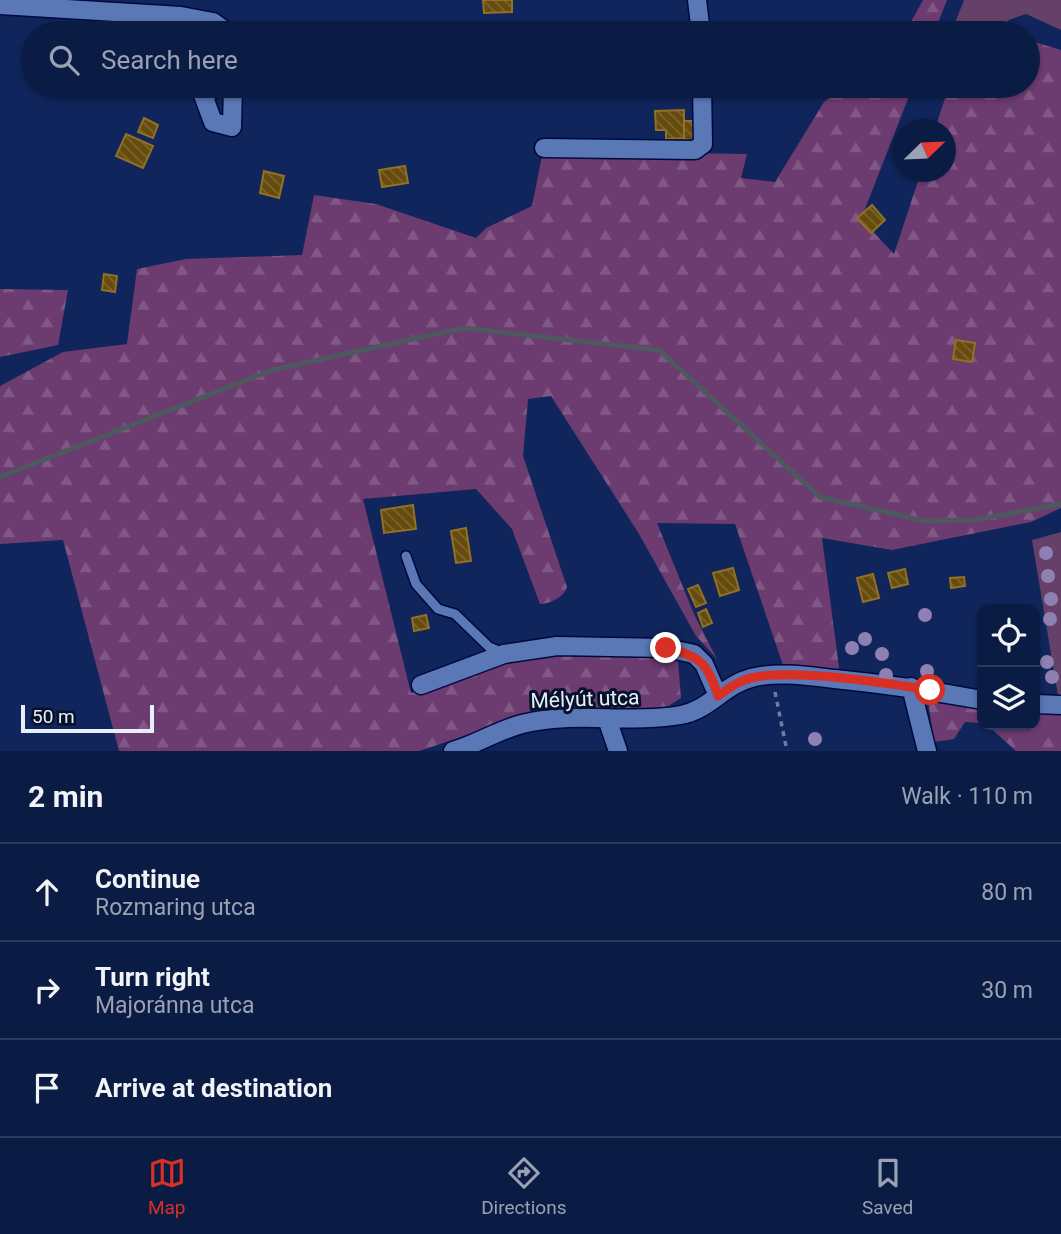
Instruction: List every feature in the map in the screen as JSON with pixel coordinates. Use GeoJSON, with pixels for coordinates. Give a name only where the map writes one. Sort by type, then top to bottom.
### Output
{"type":"FeatureCollection","features":[{"type":"Feature","properties":{"kind":"street"},"geometry":{"type":"LineString","coordinates":[[697,0],[700,21]]}},
{"type":"Feature","properties":{"kind":"street"},"geometry":{"type":"LineString","coordinates":[[0,5],[181,16],[208,21]]}},
{"type":"Feature","properties":{"kind":"street"},"geometry":{"type":"LineString","coordinates":[[205,98],[213,122],[232,127],[233,98]]}},
{"type":"Feature","properties":{"kind":"street"},"geometry":{"type":"LineString","coordinates":[[544,148],[695,150],[703,144],[702,98]]}},
{"type":"Feature","properties":{"kind":"street"},"geometry":{"type":"LineString","coordinates":[[421,685],[504,654],[557,646],[666,648],[694,654],[704,664],[718,696]]}},
{"type":"Feature","properties":{"kind":"street","name":"Mélyút utca"},"geometry":{"type":"LineString","coordinates":[[453,751],[523,724],[651,719],[684,714],[698,710],[736,683],[752,677],[772,676],[911,687],[977,699]]}},
{"type":"Feature","properties":{"kind":"street"},"geometry":{"type":"LineString","coordinates":[[911,687],[927,751]]}},
{"type":"Feature","properties":{"kind":"street"},"geometry":{"type":"LineString","coordinates":[[1040,704],[1061,705]]}},
{"type":"Feature","properties":{"kind":"street"},"geometry":{"type":"LineString","coordinates":[[607,719],[618,751]]}},
{"type":"Feature","properties":{"kind":"lane"},"geometry":{"type":"LineString","coordinates":[[406,556],[416,584],[438,609],[455,614],[489,647],[504,654]]}},
{"type":"Feature","properties":{"kind":"path"},"geometry":{"type":"LineString","coordinates":[[772,676],[787,751]]}},
{"type":"Feature","properties":{"kind":"shaded area"},"geometry":{"type":"Polygon","coordinates":[[[964,0],[1061,0],[1061,30],[1026,14],[1008,21],[956,21],[964,0]]]}},
{"type":"Feature","properties":{"kind":"shaded area"},"geometry":{"type":"Polygon","coordinates":[[[1061,532],[1061,698],[1058,696],[1032,540],[1061,532]]]}},
{"type":"Feature","properties":{"kind":"green space"},"geometry":{"type":"Polygon","coordinates":[[[923,0],[947,0],[939,21],[912,21],[923,0]]]}},
{"type":"Feature","properties":{"kind":"green space"},"geometry":{"type":"Polygon","coordinates":[[[1040,44],[1061,50],[1061,508],[1031,522],[892,550],[822,538],[840,675],[785,671],[735,524],[657,523],[694,614],[717,659],[696,636],[639,534],[551,396],[528,399],[523,456],[567,587],[556,599],[540,604],[512,529],[476,489],[363,499],[411,693],[486,661],[605,651],[638,652],[678,661],[681,698],[664,709],[516,719],[419,751],[119,751],[63,540],[0,544],[0,386],[63,352],[127,344],[137,269],[186,259],[302,255],[314,195],[376,204],[476,238],[486,228],[532,206],[543,151],[747,154],[741,178],[775,182],[829,98],[908,98],[900,119],[893,119],[893,137],[861,219],[894,254],[918,182],[956,182],[956,119],[938,119],[945,98],[1040,98],[1040,44]]]}},
{"type":"Feature","properties":{"kind":"green space"},"geometry":{"type":"Polygon","coordinates":[[[0,289],[68,290],[58,345],[0,357],[0,289]]]}},
{"type":"Feature","properties":{"kind":"green space"},"geometry":{"type":"Polygon","coordinates":[[[927,694],[977,703],[977,723],[965,722],[954,739],[934,742],[927,694]]]}},
{"type":"Feature","properties":{"kind":"green space"},"geometry":{"type":"Polygon","coordinates":[[[1040,709],[1061,711],[1061,751],[1016,751],[993,730],[1040,730],[1040,709]]]}},
{"type":"Feature","properties":{"kind":"building"},"geometry":{"type":"Polygon","coordinates":[[[483,0],[512,0],[512,12],[484,13],[483,0]]]}},
{"type":"Feature","properties":{"kind":"building"},"geometry":{"type":"Polygon","coordinates":[[[684,110],[684,138],[666,139],[666,130],[656,130],[655,111],[684,110]]]}},
{"type":"Feature","properties":{"kind":"building"},"geometry":{"type":"Polygon","coordinates":[[[144,118],[158,125],[153,138],[138,132],[144,118]]]}},
{"type":"Feature","properties":{"kind":"building"},"geometry":{"type":"Polygon","coordinates":[[[684,121],[696,121],[696,142],[684,143],[684,121]]]}},
{"type":"Feature","properties":{"kind":"building"},"geometry":{"type":"Polygon","coordinates":[[[126,134],[153,146],[143,168],[116,156],[126,134]]]}},
{"type":"Feature","properties":{"kind":"building"},"geometry":{"type":"Polygon","coordinates":[[[405,166],[408,183],[382,187],[379,170],[405,166]]]}},
{"type":"Feature","properties":{"kind":"building"},"geometry":{"type":"Polygon","coordinates":[[[264,171],[284,176],[279,198],[260,193],[264,171]]]}},
{"type":"Feature","properties":{"kind":"building"},"geometry":{"type":"Polygon","coordinates":[[[872,205],[885,220],[871,233],[857,218],[872,205]]]}},
{"type":"Feature","properties":{"kind":"building"},"geometry":{"type":"Polygon","coordinates":[[[104,274],[117,276],[115,292],[102,290],[104,274]]]}},
{"type":"Feature","properties":{"kind":"building"},"geometry":{"type":"Polygon","coordinates":[[[956,340],[975,343],[972,362],[953,359],[956,340]]]}},
{"type":"Feature","properties":{"kind":"building"},"geometry":{"type":"Polygon","coordinates":[[[413,505],[416,529],[384,533],[381,510],[413,505]]]}},
{"type":"Feature","properties":{"kind":"building"},"geometry":{"type":"Polygon","coordinates":[[[466,528],[471,561],[456,563],[451,531],[466,528]]]}},
{"type":"Feature","properties":{"kind":"building"},"geometry":{"type":"Polygon","coordinates":[[[733,568],[739,590],[720,596],[713,573],[733,568]]]}},
{"type":"Feature","properties":{"kind":"building"},"geometry":{"type":"Polygon","coordinates":[[[905,569],[908,584],[892,588],[888,573],[905,569]]]}},
{"type":"Feature","properties":{"kind":"building"},"geometry":{"type":"Polygon","coordinates":[[[873,574],[879,598],[863,602],[857,578],[873,574]]]}},
{"type":"Feature","properties":{"kind":"building"},"geometry":{"type":"Polygon","coordinates":[[[964,577],[965,586],[951,588],[950,578],[964,577]]]}},
{"type":"Feature","properties":{"kind":"building"},"geometry":{"type":"Polygon","coordinates":[[[698,585],[706,603],[696,607],[688,589],[698,585]]]}},
{"type":"Feature","properties":{"kind":"building"},"geometry":{"type":"Polygon","coordinates":[[[706,609],[712,623],[703,627],[698,613],[706,609]]]}},
{"type":"Feature","properties":{"kind":"building"},"geometry":{"type":"Polygon","coordinates":[[[426,615],[429,628],[414,631],[412,618],[426,615]]]}},
{"type":"Feature","properties":{"kind":"waterway"},"geometry":{"type":"LineString","coordinates":[[0,477],[272,370],[464,328],[659,350],[820,497],[925,521],[975,520],[1061,504]]}},
{"type":"Feature","properties":{"kind":"route"},"geometry":{"type":"LineString","coordinates":[[666,648],[694,654],[704,664],[718,696],[736,683],[752,677],[789,675],[930,690]]}}]}
